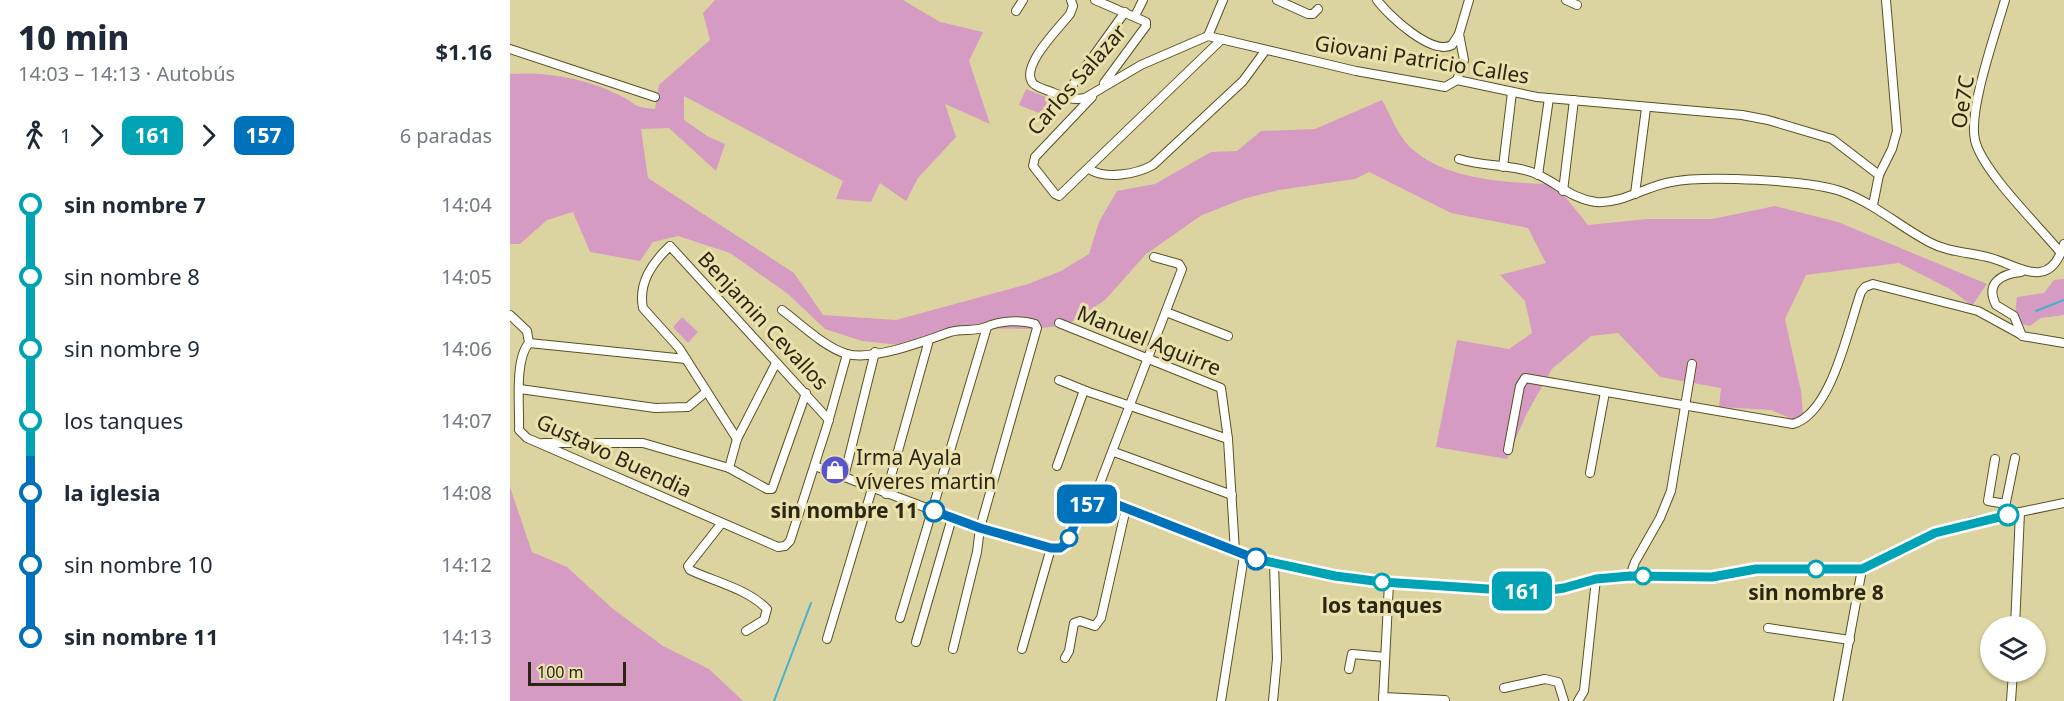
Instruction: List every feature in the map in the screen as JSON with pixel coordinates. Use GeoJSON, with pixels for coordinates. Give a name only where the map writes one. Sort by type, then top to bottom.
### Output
{"type":"FeatureCollection","features":[{"type":"Feature","properties":{"kind":"street"},"geometry":{"type":"LineString","coordinates":[[1016,11],[1023,0]]}},
{"type":"Feature","properties":{"kind":"street"},"geometry":{"type":"LineString","coordinates":[[1071,0],[1073,6],[1070,14],[1035,58],[1030,75],[1032,83],[1037,86],[1064,98],[1075,100],[1085,98],[1142,65],[1208,36],[1223,0]]}},
{"type":"Feature","properties":{"kind":"street"},"geometry":{"type":"LineString","coordinates":[[1095,0],[1135,16],[1143,0]]}},
{"type":"Feature","properties":{"kind":"street"},"geometry":{"type":"LineString","coordinates":[[1277,0],[1308,14],[1313,14],[1318,9]]}},
{"type":"Feature","properties":{"kind":"street"},"geometry":{"type":"LineString","coordinates":[[1377,0],[1406,29],[1444,48],[1464,54]]}},
{"type":"Feature","properties":{"kind":"street"},"geometry":{"type":"LineString","coordinates":[[1444,48],[1452,45],[1459,34],[1468,0]]}},
{"type":"Feature","properties":{"kind":"street"},"geometry":{"type":"LineString","coordinates":[[1566,0],[1577,4]]}},
{"type":"Feature","properties":{"kind":"street"},"geometry":{"type":"LineString","coordinates":[[1874,205],[1879,175],[1892,149],[1897,131],[1886,0]]}},
{"type":"Feature","properties":{"kind":"street","name":"Oe7C"},"geometry":{"type":"LineString","coordinates":[[2004,0],[1976,111],[1975,139],[1984,162],[2063,249]]}},
{"type":"Feature","properties":{"kind":"street"},"geometry":{"type":"LineString","coordinates":[[1064,98],[1125,12]]}},
{"type":"Feature","properties":{"kind":"street","name":"Carlos Salazar"},"geometry":{"type":"LineString","coordinates":[[1089,169],[1059,196],[1033,166],[1034,161],[1101,87],[1128,53],[1146,26],[1146,22],[1135,16]]}},
{"type":"Feature","properties":{"kind":"street"},"geometry":{"type":"LineString","coordinates":[[1457,81],[1464,54],[1459,34]]}},
{"type":"Feature","properties":{"kind":"street","name":"Giovani Patricio Calles"},"geometry":{"type":"LineString","coordinates":[[1208,36],[1265,51],[1445,87],[1457,81],[1549,98],[1742,115],[1801,128],[1832,139],[1879,175]]}},
{"type":"Feature","properties":{"kind":"street"},"geometry":{"type":"LineString","coordinates":[[1222,39],[1089,169],[1098,175],[1109,175],[1142,170],[1154,165],[1244,81],[1265,51]]}},
{"type":"Feature","properties":{"kind":"street"},"geometry":{"type":"LineString","coordinates":[[510,49],[655,97]]}},
{"type":"Feature","properties":{"kind":"street"},"geometry":{"type":"LineString","coordinates":[[1503,167],[1512,92]]}},
{"type":"Feature","properties":{"kind":"street"},"geometry":{"type":"LineString","coordinates":[[1538,175],[1549,98]]}},
{"type":"Feature","properties":{"kind":"street"},"geometry":{"type":"LineString","coordinates":[[1563,191],[1574,100]]}},
{"type":"Feature","properties":{"kind":"street"},"geometry":{"type":"LineString","coordinates":[[1635,194],[1646,108]]}},
{"type":"Feature","properties":{"kind":"street"},"geometry":{"type":"LineString","coordinates":[[1459,159],[1538,175],[1563,191],[1598,202],[1635,194],[1670,182],[1707,178],[1809,186],[1840,191],[1874,205],[1929,243],[1952,252],[1991,258],[2022,271],[2037,273],[2046,270],[2054,265],[2063,249]]}},
{"type":"Feature","properties":{"kind":"street","name":"Benjamin Cevallos"},"geometry":{"type":"LineString","coordinates":[[686,359],[643,308],[642,286],[659,256],[670,246],[829,420]]}},
{"type":"Feature","properties":{"kind":"street"},"geometry":{"type":"LineString","coordinates":[[847,354],[815,466],[980,528],[1051,548],[1060,548],[1067,543],[1078,516],[1095,496],[1114,452],[1182,267],[1154,257]]}},
{"type":"Feature","properties":{"kind":"street"},"geometry":{"type":"LineString","coordinates":[[2020,334],[2013,316],[1995,305],[1992,289],[2002,275],[2022,271]]}},
{"type":"Feature","properties":{"kind":"street"},"geometry":{"type":"LineString","coordinates":[[1508,450],[1520,386],[1525,378],[1683,403],[1792,424],[1803,421],[1824,397],[1861,292],[1873,284],[1978,311],[2026,338],[2064,343]]}},
{"type":"Feature","properties":{"kind":"street"},"geometry":{"type":"LineString","coordinates":[[782,309],[827,343],[847,354],[875,352],[928,340],[959,329],[987,327],[997,322],[1033,323],[1037,328],[980,528],[977,552],[952,649]]}},
{"type":"Feature","properties":{"kind":"street"},"geometry":{"type":"LineString","coordinates":[[1166,312],[1228,336]]}},
{"type":"Feature","properties":{"kind":"street"},"geometry":{"type":"LineString","coordinates":[[510,315],[526,331],[529,343],[686,359],[737,439]]}},
{"type":"Feature","properties":{"kind":"street","name":"Manuel Aguirre"},"geometry":{"type":"LineString","coordinates":[[1059,324],[1216,384],[1223,393],[1228,439]]}},
{"type":"Feature","properties":{"kind":"street"},"geometry":{"type":"LineString","coordinates":[[900,618],[934,511],[987,327]]}},
{"type":"Feature","properties":{"kind":"street"},"geometry":{"type":"LineString","coordinates":[[886,494],[928,340]]}},
{"type":"Feature","properties":{"kind":"street","name":"Gustavo Buendia"},"geometry":{"type":"LineString","coordinates":[[529,343],[523,353],[519,372],[519,430],[527,438],[721,524],[778,547],[784,546],[790,541],[815,466]]}},
{"type":"Feature","properties":{"kind":"street"},"geometry":{"type":"LineString","coordinates":[[844,477],[875,352]]}},
{"type":"Feature","properties":{"kind":"street"},"geometry":{"type":"LineString","coordinates":[[729,468],[737,439],[776,363]]}},
{"type":"Feature","properties":{"kind":"street"},"geometry":{"type":"LineString","coordinates":[[1630,576],[1669,498],[1683,403],[1692,364]]}},
{"type":"Feature","properties":{"kind":"street"},"geometry":{"type":"LineString","coordinates":[[1059,380],[1084,392],[1228,439],[1235,552]]}},
{"type":"Feature","properties":{"kind":"street"},"geometry":{"type":"LineString","coordinates":[[520,389],[655,408],[688,407],[706,392]]}},
{"type":"Feature","properties":{"kind":"street"},"geometry":{"type":"LineString","coordinates":[[1057,466],[1084,392]]}},
{"type":"Feature","properties":{"kind":"street"},"geometry":{"type":"LineString","coordinates":[[1590,473],[1605,392]]}},
{"type":"Feature","properties":{"kind":"street"},"geometry":{"type":"LineString","coordinates":[[539,443],[643,443],[729,468],[767,489],[775,486],[806,393]]}},
{"type":"Feature","properties":{"kind":"street"},"geometry":{"type":"LineString","coordinates":[[1114,452],[1232,495]]}},
{"type":"Feature","properties":{"kind":"street"},"geometry":{"type":"LineString","coordinates":[[2004,516],[2015,458]]}},
{"type":"Feature","properties":{"kind":"street"},"geometry":{"type":"LineString","coordinates":[[1995,459],[1988,501],[2006,504]]}},
{"type":"Feature","properties":{"kind":"street"},"geometry":{"type":"LineString","coordinates":[[827,639],[872,489]]}},
{"type":"Feature","properties":{"kind":"street"},"geometry":{"type":"LineString","coordinates":[[1095,496],[1244,556],[1274,563],[1335,576],[1389,583],[1535,592],[1564,588],[1596,579],[1630,576],[1712,577],[1756,569],[1862,569],[1935,533],[2064,503]]}},
{"type":"Feature","properties":{"kind":"street"},"geometry":{"type":"LineString","coordinates":[[1065,658],[1069,651],[1074,623],[1080,621],[1095,626],[1099,623],[1126,508]]}},
{"type":"Feature","properties":{"kind":"street"},"geometry":{"type":"LineString","coordinates":[[2015,616],[2020,512]]}},
{"type":"Feature","properties":{"kind":"street"},"geometry":{"type":"LineString","coordinates":[[916,642],[952,518]]}},
{"type":"Feature","properties":{"kind":"street"},"geometry":{"type":"LineString","coordinates":[[721,524],[688,566],[690,570],[750,596],[767,609],[764,620],[746,631]]}},
{"type":"Feature","properties":{"kind":"street"},"geometry":{"type":"LineString","coordinates":[[1022,649],[1051,548]]}},
{"type":"Feature","properties":{"kind":"street"},"geometry":{"type":"LineString","coordinates":[[1221,701],[1244,556]]}},
{"type":"Feature","properties":{"kind":"street"},"geometry":{"type":"LineString","coordinates":[[1273,701],[1277,659],[1274,563]]}},
{"type":"Feature","properties":{"kind":"street"},"geometry":{"type":"LineString","coordinates":[[1838,701],[1862,569]]}},
{"type":"Feature","properties":{"kind":"street"},"geometry":{"type":"LineString","coordinates":[[1578,701],[1584,691],[1596,579]]}},
{"type":"Feature","properties":{"kind":"street"},"geometry":{"type":"LineString","coordinates":[[1389,583],[1383,699],[1445,700]]}},
{"type":"Feature","properties":{"kind":"street"},"geometry":{"type":"LineString","coordinates":[[1768,628],[1850,640]]}},
{"type":"Feature","properties":{"kind":"street"},"geometry":{"type":"LineString","coordinates":[[1348,669],[1352,654],[1385,657]]}},
{"type":"Feature","properties":{"kind":"street"},"geometry":{"type":"LineString","coordinates":[[1504,688],[1545,679],[1558,682],[1563,701]]}},
{"type":"Feature","properties":{"kind":"street"},"geometry":{"type":"LineString","coordinates":[[2011,701],[2012,682]]}},
{"type":"Feature","properties":{"kind":"shaded area"},"geometry":{"type":"Polygon","coordinates":[[[715,0],[903,0],[940,22],[983,32],[969,61],[990,124],[945,104],[956,137],[918,178],[906,201],[880,183],[871,202],[836,199],[843,181],[684,96],[684,120],[707,136],[725,144],[716,171],[669,128],[641,129],[648,178],[794,273],[823,315],[896,320],[1028,284],[1061,271],[1089,254],[1099,222],[1117,191],[1155,184],[1211,152],[1237,151],[1261,131],[1315,129],[1382,100],[1402,137],[1424,158],[1441,167],[1479,178],[1518,183],[1555,184],[1588,225],[1647,219],[1712,219],[1775,206],[1838,222],[1987,284],[1972,306],[1950,289],[1899,263],[1806,275],[1785,319],[1801,391],[1804,424],[1771,410],[1719,407],[1721,388],[1660,377],[1618,333],[1591,336],[1552,369],[1526,415],[1507,459],[1436,447],[1457,340],[1509,349],[1532,333],[1525,301],[1500,275],[1546,263],[1528,228],[1451,213],[1369,172],[1355,179],[1279,190],[1243,199],[1202,215],[1146,254],[1105,300],[1067,325],[1033,329],[959,328],[910,346],[862,341],[825,329],[788,294],[730,253],[678,236],[653,242],[640,261],[590,252],[573,212],[547,220],[520,244],[510,244],[510,74],[552,75],[581,81],[609,90],[639,106],[655,109],[659,85],[710,40],[703,13],[715,0]]]}},
{"type":"Feature","properties":{"kind":"shaded area"},"geometry":{"type":"Polygon","coordinates":[[[1026,89],[1053,100],[1046,116],[1019,105],[1026,89]]]}},
{"type":"Feature","properties":{"kind":"shaded area"},"geometry":{"type":"Polygon","coordinates":[[[2064,279],[2064,315],[2041,318],[2030,326],[2022,324],[2015,314],[2017,297],[2044,293],[2054,280],[2064,279]]]}},
{"type":"Feature","properties":{"kind":"shaded area"},"geometry":{"type":"Polygon","coordinates":[[[682,317],[698,332],[688,343],[673,327],[682,317]]]}},
{"type":"Feature","properties":{"kind":"shaded area"},"geometry":{"type":"Polygon","coordinates":[[[510,487],[532,552],[567,567],[613,609],[663,646],[709,669],[743,701],[510,701],[510,487]]]}},
{"type":"Feature","properties":{"kind":"waterway"},"geometry":{"type":"LineString","coordinates":[[2036,311],[2064,300]]}},
{"type":"Feature","properties":{"kind":"waterway"},"geometry":{"type":"LineString","coordinates":[[774,701],[811,603]]}},
{"type":"Feature","properties":{"kind":"bus line","name":"157"},"geometry":{"type":"LineString","coordinates":[[934,511],[980,528],[1055,548],[1067,543],[1078,516],[1095,496],[1256,559]]}},
{"type":"Feature","properties":{"kind":"bus line","name":"161"},"geometry":{"type":"LineString","coordinates":[[1256,559],[1335,576],[1382,582],[1535,592],[1564,588],[1596,579],[1630,576],[1712,577],[1756,569],[1862,569],[1935,533],[1971,522],[2008,515]]}},
{"type":"Feature","properties":{"kind":"place","name":"Irma Ayala víveres martin"},"geometry":{"type":"Point","coordinates":[835,470]}},
{"type":"Feature","properties":{"kind":"place","name":"sin nombre 11"},"geometry":{"type":"Point","coordinates":[934,511]}},
{"type":"Feature","properties":{"kind":"place","name":"sin nombre 8"},"geometry":{"type":"Point","coordinates":[1816,569]}},
{"type":"Feature","properties":{"kind":"place","name":"los tanques"},"geometry":{"type":"Point","coordinates":[1382,582]}}]}
